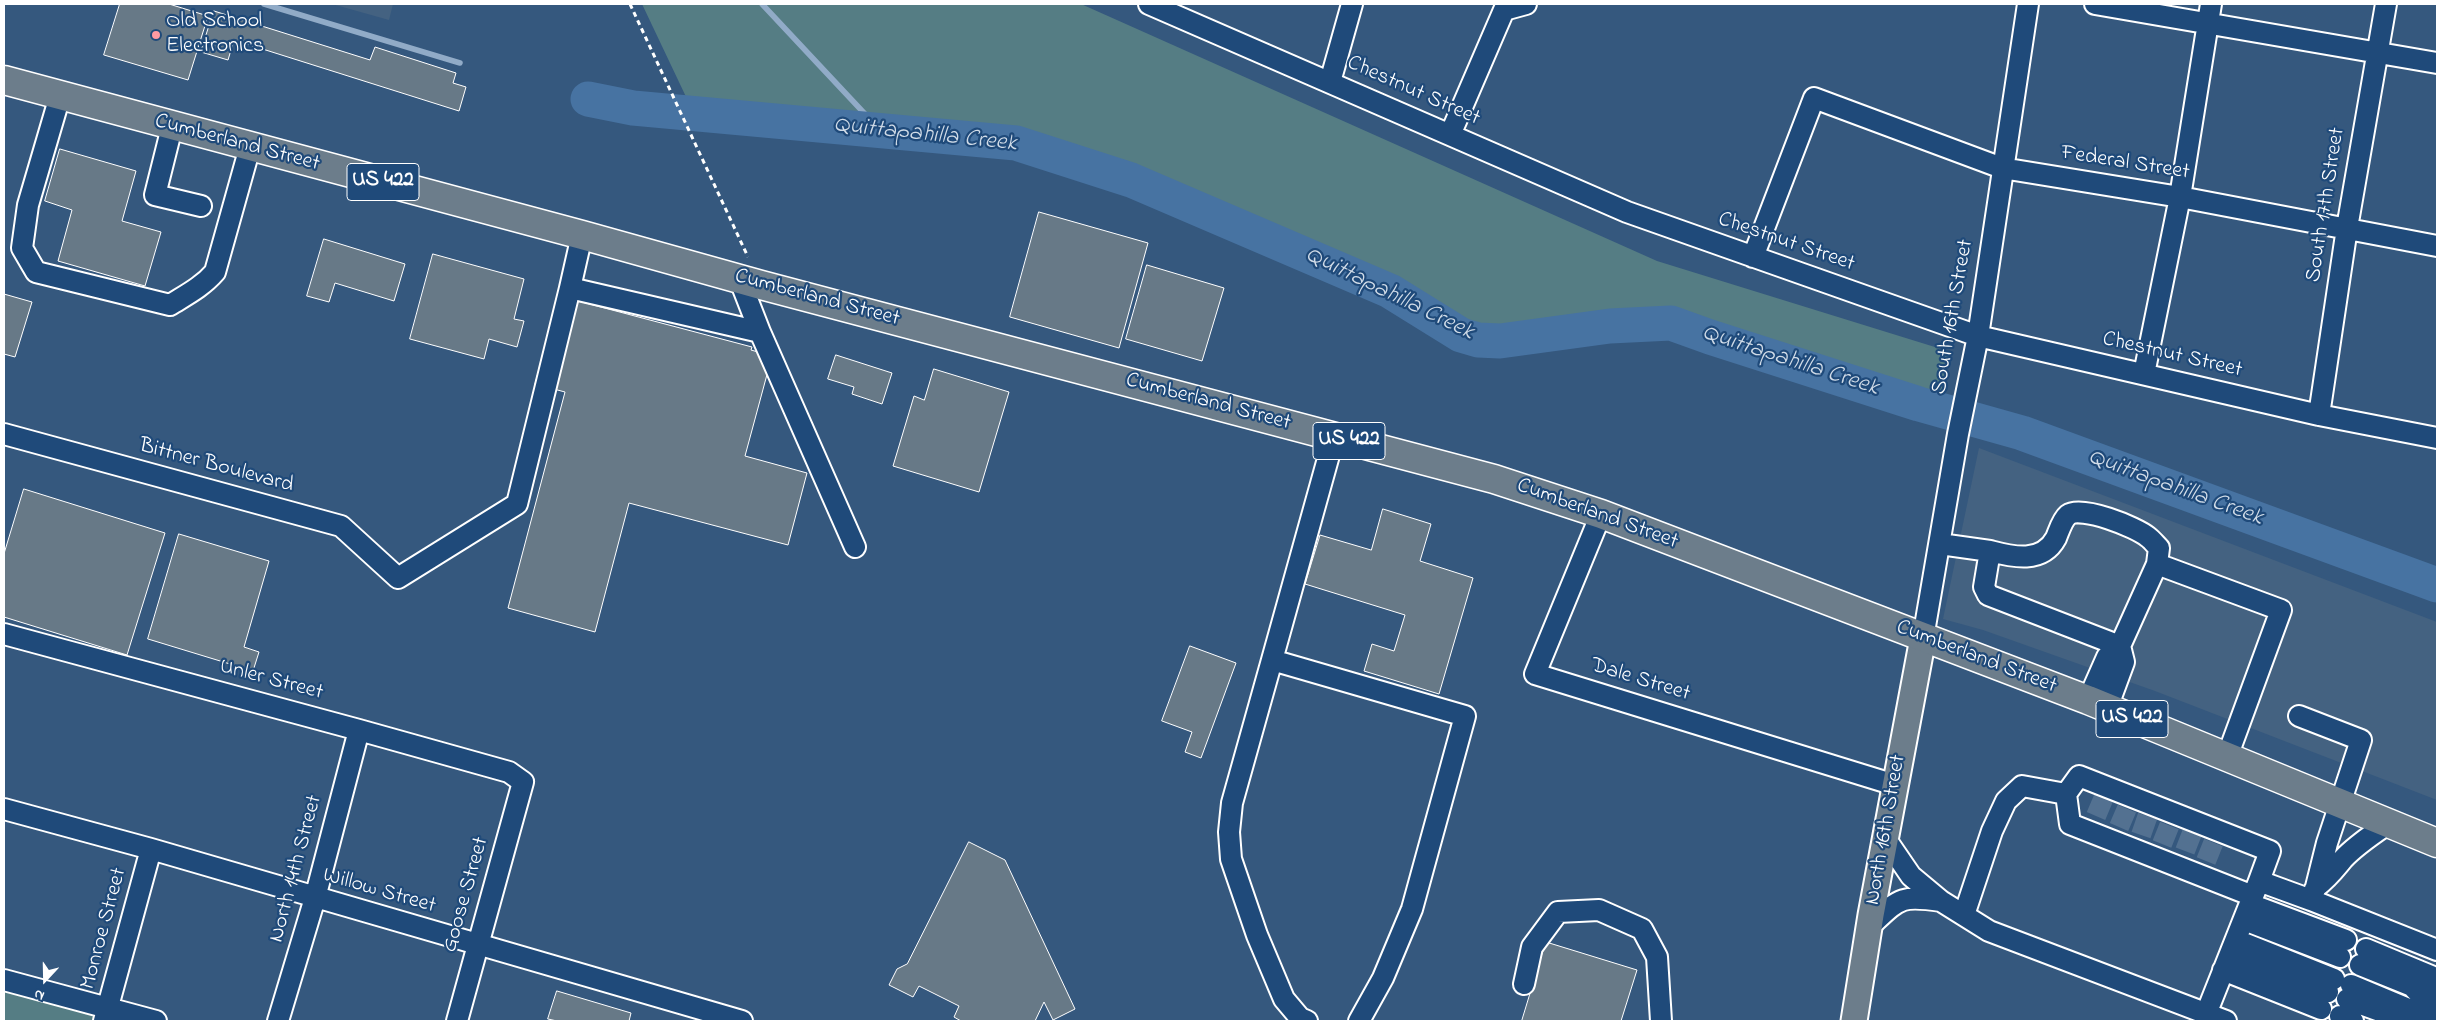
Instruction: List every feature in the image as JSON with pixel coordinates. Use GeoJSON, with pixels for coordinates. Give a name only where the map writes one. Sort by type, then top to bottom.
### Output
{"type":"FeatureCollection","features":[{"type":"Feature","properties":{"kind":"highway","name":"Cumberland Street"},"geometry":{"type":"LineString","coordinates":[[4,80],[172,127],[1494,479],[1602,514],[2098,704],[2437,843]]}},
{"type":"Feature","properties":{"kind":"main road","name":"North 16th Street"},"geometry":{"type":"LineString","coordinates":[[1854,1021],[1885,838],[1923,638]]}},
{"type":"Feature","properties":{"kind":"street","name":"Chestnut Street"},"geometry":{"type":"LineString","coordinates":[[1149,4],[1172,8],[1330,82],[1627,212],[1978,336],[2319,415],[2437,438]]}},
{"type":"Feature","properties":{"kind":"street"},"geometry":{"type":"LineString","coordinates":[[1330,82],[1352,4]]}},
{"type":"Feature","properties":{"kind":"street"},"geometry":{"type":"LineString","coordinates":[[1450,135],[1502,7],[1526,4]]}},
{"type":"Feature","properties":{"kind":"street","name":"South 16th Street"},"geometry":{"type":"LineString","coordinates":[[1923,638],[1958,434],[1978,336],[2028,4]]}},
{"type":"Feature","properties":{"kind":"street"},"geometry":{"type":"LineString","coordinates":[[2095,4],[2209,13],[2377,53],[2437,63]]}},
{"type":"Feature","properties":{"kind":"street","name":"South 17th Street"},"geometry":{"type":"LineString","coordinates":[[2319,415],[2347,228],[2386,4]]}},
{"type":"Feature","properties":{"kind":"street"},"geometry":{"type":"LineString","coordinates":[[2144,374],[2180,197],[2209,13]]}},
{"type":"Feature","properties":{"kind":"street"},"geometry":{"type":"LineString","coordinates":[[60,96],[28,205],[22,248],[36,272],[170,304],[192,292],[207,282],[215,272],[250,147]]}},
{"type":"Feature","properties":{"kind":"street","name":"Federal Street"},"geometry":{"type":"LineString","coordinates":[[1753,257],[1814,98],[2002,168],[2180,197],[2437,246]]}},
{"type":"Feature","properties":{"kind":"street"},"geometry":{"type":"LineString","coordinates":[[172,127],[156,195],[201,206]]}},
{"type":"Feature","properties":{"kind":"street"},"geometry":{"type":"LineString","coordinates":[[582,235],[570,288],[760,332]]}},
{"type":"Feature","properties":{"kind":"street"},"geometry":{"type":"LineString","coordinates":[[750,281],[760,332],[855,547]]}},
{"type":"Feature","properties":{"kind":"street","name":"Bittner Boulevard"},"geometry":{"type":"LineString","coordinates":[[4,434],[341,526],[398,578],[517,504],[570,288]]}},
{"type":"Feature","properties":{"kind":"street"},"geometry":{"type":"LineString","coordinates":[[1307,1021],[1284,999],[1257,935],[1231,859],[1229,832],[1232,803],[1334,437]]}},
{"type":"Feature","properties":{"kind":"street"},"geometry":{"type":"LineString","coordinates":[[1940,544],[1990,550],[2011,557],[2030,558],[2045,551],[2054,542],[2067,516],[2074,512],[2091,513],[2147,536],[2159,548],[2157,564],[2120,646],[2124,662],[2098,704]]}},
{"type":"Feature","properties":{"kind":"street","name":"Dale Street"},"geometry":{"type":"LineString","coordinates":[[1602,514],[1535,674],[1895,785]]}},
{"type":"Feature","properties":{"kind":"street"},"geometry":{"type":"LineString","coordinates":[[1990,550],[1984,587],[1988,595],[2120,646]]}},
{"type":"Feature","properties":{"kind":"street"},"geometry":{"type":"LineString","coordinates":[[2157,564],[2281,610],[2227,757]]}},
{"type":"Feature","properties":{"kind":"street","name":"Unler Street"},"geometry":{"type":"LineString","coordinates":[[4,634],[509,772],[523,782]]}},
{"type":"Feature","properties":{"kind":"street"},"geometry":{"type":"LineString","coordinates":[[1272,660],[1465,716],[1412,909],[1382,978],[1359,1021]]}},
{"type":"Feature","properties":{"kind":"street"},"geometry":{"type":"LineString","coordinates":[[2299,716],[2361,740],[2320,867],[2314,894]]}},
{"type":"Feature","properties":{"kind":"street","name":"North 14th Street"},"geometry":{"type":"LineString","coordinates":[[278,1021],[315,898],[359,730]]}},
{"type":"Feature","properties":{"kind":"street"},"geometry":{"type":"LineString","coordinates":[[2206,1014],[2230,955],[2251,900],[2270,851],[2216,836],[2106,792],[2079,776],[2066,794],[2070,824],[2093,824],[2204,868],[2251,900],[2343,949]]}},
{"type":"Feature","properties":{"kind":"street","name":"Goose Street"},"geometry":{"type":"LineString","coordinates":[[457,1021],[523,782]]}},
{"type":"Feature","properties":{"kind":"street"},"geometry":{"type":"LineString","coordinates":[[1964,914],[1992,831],[2006,801],[2022,786],[2066,794]]}},
{"type":"Feature","properties":{"kind":"street","name":"Willow Street"},"geometry":{"type":"LineString","coordinates":[[4,809],[152,849],[478,946],[699,1015],[742,1021]]}},
{"type":"Feature","properties":{"kind":"street"},"geometry":{"type":"LineString","coordinates":[[2314,894],[2332,875],[2343,859],[2363,841],[2389,823]]}},
{"type":"Feature","properties":{"kind":"street"},"geometry":{"type":"LineString","coordinates":[[1885,838],[1911,876],[1941,901],[1989,931],[2036,951],[2226,1021]]}},
{"type":"Feature","properties":{"kind":"street","name":"Monroe Street"},"geometry":{"type":"LineString","coordinates":[[106,1015],[152,849]]}},
{"type":"Feature","properties":{"kind":"street"},"geometry":{"type":"LineString","coordinates":[[2251,900],[2314,894],[2437,950]]}},
{"type":"Feature","properties":{"kind":"street"},"geometry":{"type":"LineString","coordinates":[[1870,926],[1897,901],[1906,898],[1941,901]]}},
{"type":"Feature","properties":{"kind":"street"},"geometry":{"type":"LineString","coordinates":[[1524,984],[1532,947],[1558,912],[1599,910],[1642,929],[1657,957],[1660,1021]]}},
{"type":"Feature","properties":{"kind":"street"},"geometry":{"type":"LineString","coordinates":[[2230,955],[2339,1000],[2396,1018],[2416,1021]]}},
{"type":"Feature","properties":{"kind":"street"},"geometry":{"type":"LineString","coordinates":[[2230,955],[2339,1000],[2437,1021]]}},
{"type":"Feature","properties":{"kind":"street"},"geometry":{"type":"LineString","coordinates":[[2437,993],[2431,976],[2363,957],[2412,986],[2437,1013]]}},
{"type":"Feature","properties":{"kind":"street"},"geometry":{"type":"LineString","coordinates":[[4,980],[106,1015],[156,1021]]}},
{"type":"Feature","properties":{"kind":"path"},"geometry":{"type":"LineString","coordinates":[[630,4],[694,140],[750,281]]}},
{"type":"Feature","properties":{"kind":"shaded area"},"geometry":{"type":"Polygon","coordinates":[[[332,4],[393,4],[389,20],[332,4]]]}},
{"type":"Feature","properties":{"kind":"shaded area"},"geometry":{"type":"Polygon","coordinates":[[[1979,448],[2437,622],[2437,800],[2155,691],[1983,630],[1943,619],[1979,448]]]}},
{"type":"Feature","properties":{"kind":"green space"},"geometry":{"type":"Polygon","coordinates":[[[642,4],[1081,4],[1657,261],[1951,352],[1940,396],[1673,311],[1491,330],[1470,326],[1393,280],[1125,165],[1018,133],[688,101],[642,4]]]}},
{"type":"Feature","properties":{"kind":"green space"},"geometry":{"type":"Polygon","coordinates":[[[4,980],[107,1009],[104,1021],[4,1021],[4,980]]]}},
{"type":"Feature","properties":{"kind":"building","name":"Old School Electronics"},"geometry":{"type":"Polygon","coordinates":[[[120,4],[169,4],[208,16],[188,80],[104,55],[120,4]]]}},
{"type":"Feature","properties":{"kind":"building"},"geometry":{"type":"Polygon","coordinates":[[[214,11],[370,60],[375,47],[456,73],[453,83],[466,87],[459,111],[234,40],[228,60],[201,52],[214,11]]]}},
{"type":"Feature","properties":{"kind":"building"},"geometry":{"type":"Polygon","coordinates":[[[60,149],[136,171],[122,221],[161,232],[145,286],[58,261],[72,210],[45,201],[60,149]]]}},
{"type":"Feature","properties":{"kind":"building"},"geometry":{"type":"Polygon","coordinates":[[[1039,212],[1148,243],[1119,348],[1010,317],[1039,212]]]}},
{"type":"Feature","properties":{"kind":"building"},"geometry":{"type":"Polygon","coordinates":[[[324,239],[405,264],[394,301],[335,283],[329,302],[307,296],[324,239]]]}},
{"type":"Feature","properties":{"kind":"building"},"geometry":{"type":"Polygon","coordinates":[[[433,254],[524,279],[514,319],[524,321],[517,347],[489,339],[484,359],[410,339],[433,254]]]}},
{"type":"Feature","properties":{"kind":"building"},"geometry":{"type":"Polygon","coordinates":[[[1147,265],[1224,288],[1202,361],[1126,339],[1147,265]]]}},
{"type":"Feature","properties":{"kind":"building"},"geometry":{"type":"Polygon","coordinates":[[[4,294],[32,302],[15,357],[4,354],[4,294]]]}},
{"type":"Feature","properties":{"kind":"building"},"geometry":{"type":"Polygon","coordinates":[[[578,301],[752,347],[751,350],[772,356],[745,456],[807,473],[788,545],[629,503],[595,632],[508,608],[565,392],[535,384],[550,328],[569,333],[578,301]]]}},
{"type":"Feature","properties":{"kind":"building"},"geometry":{"type":"Polygon","coordinates":[[[836,355],[892,373],[882,404],[852,394],[854,387],[828,379],[836,355]]]}},
{"type":"Feature","properties":{"kind":"building"},"geometry":{"type":"Polygon","coordinates":[[[934,369],[1009,392],[979,492],[893,466],[914,396],[924,400],[934,369]]]}},
{"type":"Feature","properties":{"kind":"building"},"geometry":{"type":"Polygon","coordinates":[[[24,489],[165,533],[127,655],[4,617],[4,554],[24,489]]]}},
{"type":"Feature","properties":{"kind":"building"},"geometry":{"type":"Polygon","coordinates":[[[1383,509],[1431,524],[1420,561],[1473,578],[1439,694],[1364,671],[1372,644],[1394,651],[1405,615],[1305,584],[1320,535],[1371,550],[1383,509]]]}},
{"type":"Feature","properties":{"kind":"building"},"geometry":{"type":"Polygon","coordinates":[[[179,534],[269,561],[244,647],[259,652],[253,671],[148,639],[179,534]]]}},
{"type":"Feature","properties":{"kind":"building"},"geometry":{"type":"Polygon","coordinates":[[[1190,646],[1236,663],[1201,758],[1185,752],[1192,732],[1162,721],[1190,646]]]}},
{"type":"Feature","properties":{"kind":"building"},"geometry":{"type":"Polygon","coordinates":[[[969,842],[1005,860],[1075,1009],[1053,1020],[1044,1002],[1035,1021],[961,1021],[954,1017],[959,1006],[919,986],[913,997],[889,985],[897,969],[907,964],[969,842]]]}},
{"type":"Feature","properties":{"kind":"building"},"geometry":{"type":"Polygon","coordinates":[[[1546,942],[1637,970],[1621,1021],[1522,1021],[1546,942]]]}},
{"type":"Feature","properties":{"kind":"building"},"geometry":{"type":"Polygon","coordinates":[[[557,991],[631,1013],[629,1021],[557,1021],[548,1019],[557,991]]]}},
{"type":"Feature","properties":{"kind":"waterway","name":"Quittapahilla Creek"},"geometry":{"type":"LineString","coordinates":[[264,4],[460,63]]}},
{"type":"Feature","properties":{"kind":"waterway"},"geometry":{"type":"LineString","coordinates":[[762,4],[879,129]]}},
{"type":"Feature","properties":{"kind":"waterway","name":"Quittapahilla Creek"},"geometry":{"type":"LineString","coordinates":[[588,99],[633,108],[1016,143],[1131,180],[1390,291],[1461,335],[1478,340],[1500,341],[1610,326],[1671,323],[1919,404],[2022,433],[2437,585]]}},
{"type":"Feature","properties":{"kind":"tunnel"},"geometry":{"type":"LineString","coordinates":[[2096,816],[2104,797]]}},
{"type":"Feature","properties":{"kind":"tunnel"},"geometry":{"type":"LineString","coordinates":[[2119,827],[2128,806]]}},
{"type":"Feature","properties":{"kind":"tunnel"},"geometry":{"type":"LineString","coordinates":[[2141,835],[2148,815]]}},
{"type":"Feature","properties":{"kind":"tunnel"},"geometry":{"type":"LineString","coordinates":[[2162,844],[2170,824]]}},
{"type":"Feature","properties":{"kind":"tunnel"},"geometry":{"type":"LineString","coordinates":[[2185,851],[2192,833]]}},
{"type":"Feature","properties":{"kind":"tunnel"},"geometry":{"type":"LineString","coordinates":[[2206,861],[2214,841]]}},
{"type":"Feature","properties":{"kind":"place","name":"Old School Electronics"},"geometry":{"type":"Point","coordinates":[156,35]}}]}
